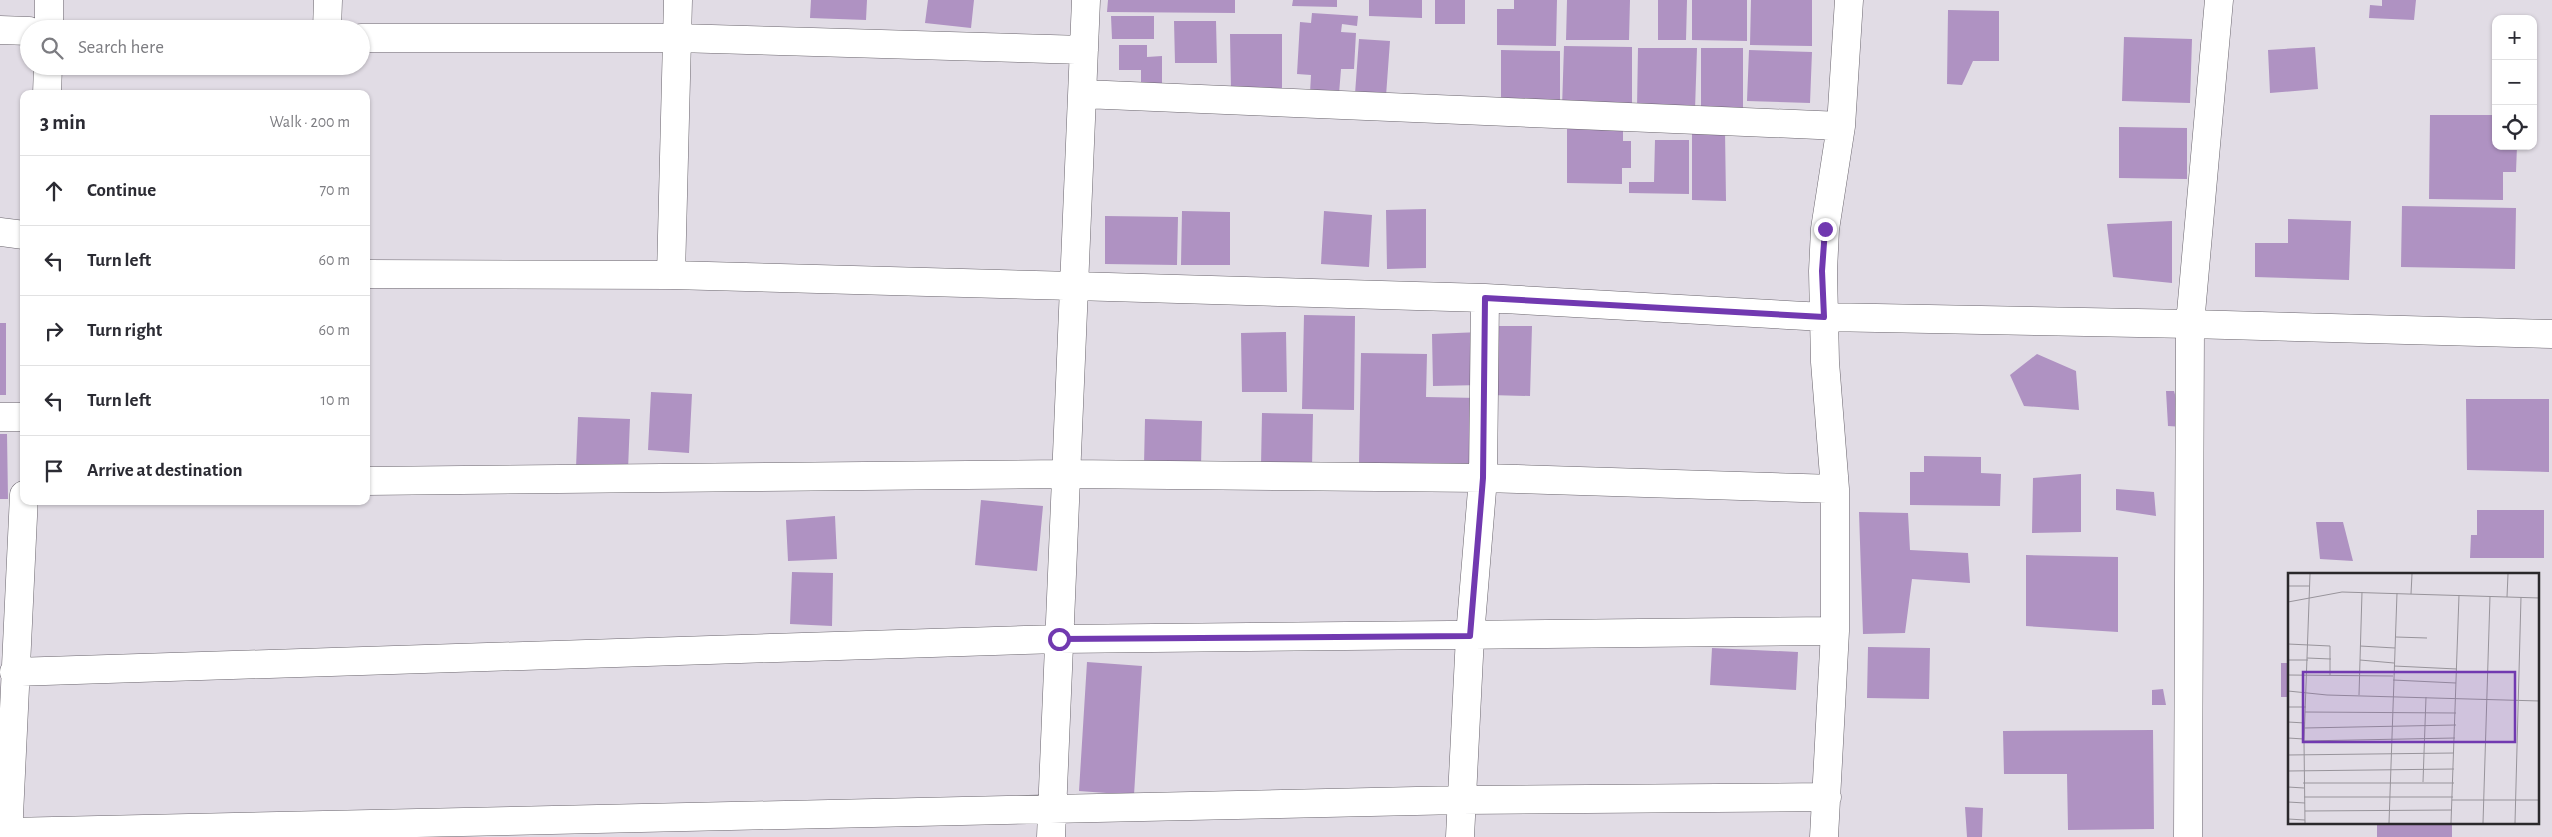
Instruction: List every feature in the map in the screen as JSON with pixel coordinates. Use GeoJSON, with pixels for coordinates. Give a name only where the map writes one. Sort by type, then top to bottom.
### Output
{"type":"FeatureCollection","features":[{"type":"Feature","properties":{"kind":"street"},"geometry":{"type":"LineString","coordinates":[[49,20],[50,0]]}},
{"type":"Feature","properties":{"kind":"street"},"geometry":{"type":"LineString","coordinates":[[327,20],[328,0]]}},
{"type":"Feature","properties":{"kind":"street"},"geometry":{"type":"LineString","coordinates":[[671,275],[678,0]]}},
{"type":"Feature","properties":{"kind":"street"},"geometry":{"type":"LineString","coordinates":[[1051,837],[1086,0]]}},
{"type":"Feature","properties":{"kind":"street"},"geometry":{"type":"LineString","coordinates":[[1824,837],[1835,631],[1835,489],[1824,362],[1822,271],[1825,229],[1841,126],[1849,0]]}},
{"type":"Feature","properties":{"kind":"street"},"geometry":{"type":"LineString","coordinates":[[2188,837],[2190,324],[2219,0]]}},
{"type":"Feature","properties":{"kind":"street"},"geometry":{"type":"LineString","coordinates":[[0,30],[20,31]]}},
{"type":"Feature","properties":{"kind":"street"},"geometry":{"type":"LineString","coordinates":[[370,38],[677,38],[1084,50]]}},
{"type":"Feature","properties":{"kind":"street"},"geometry":{"type":"LineString","coordinates":[[46,90],[47,75]]}},
{"type":"Feature","properties":{"kind":"street"},"geometry":{"type":"LineString","coordinates":[[1083,94],[1841,126]]}},
{"type":"Feature","properties":{"kind":"street"},"geometry":{"type":"LineString","coordinates":[[0,232],[20,234]]}},
{"type":"Feature","properties":{"kind":"street"},"geometry":{"type":"LineString","coordinates":[[370,274],[671,275],[1074,286],[1485,298],[1824,317],[2190,324],[2552,334]]}},
{"type":"Feature","properties":{"kind":"street"},"geometry":{"type":"LineString","coordinates":[[1460,837],[1470,636],[1483,478],[1485,298]]}},
{"type":"Feature","properties":{"kind":"street"},"geometry":{"type":"LineString","coordinates":[[0,417],[20,417]]}},
{"type":"Feature","properties":{"kind":"street"},"geometry":{"type":"LineString","coordinates":[[370,481],[1066,474],[1483,478],[1835,489]]}},
{"type":"Feature","properties":{"kind":"street"},"geometry":{"type":"LineString","coordinates":[[23,505],[9,607],[14,672],[4,802],[8,835],[1052,808],[1461,800],[1826,797]]}},
{"type":"Feature","properties":{"kind":"street"},"geometry":{"type":"LineString","coordinates":[[14,672],[1059,639],[1835,631]]}},
{"type":"Feature","properties":{"kind":"building"},"geometry":{"type":"Polygon","coordinates":[[[811,0],[867,0],[866,20],[810,18],[811,0]]]}},
{"type":"Feature","properties":{"kind":"building"},"geometry":{"type":"Polygon","coordinates":[[[928,0],[974,0],[971,28],[925,23],[928,0]]]}},
{"type":"Feature","properties":{"kind":"building"},"geometry":{"type":"Polygon","coordinates":[[[1108,0],[1235,0],[1235,13],[1107,12],[1108,0]]]}},
{"type":"Feature","properties":{"kind":"building"},"geometry":{"type":"Polygon","coordinates":[[[1293,0],[1337,0],[1337,7],[1292,6],[1293,0]]]}},
{"type":"Feature","properties":{"kind":"building"},"geometry":{"type":"Polygon","coordinates":[[[1369,0],[1422,0],[1422,18],[1369,16],[1369,0]]]}},
{"type":"Feature","properties":{"kind":"building"},"geometry":{"type":"Polygon","coordinates":[[[1435,0],[1465,0],[1465,24],[1435,24],[1435,0]]]}},
{"type":"Feature","properties":{"kind":"building"},"geometry":{"type":"Polygon","coordinates":[[[1514,0],[1557,0],[1556,46],[1497,45],[1497,9],[1514,9],[1514,0]]]}},
{"type":"Feature","properties":{"kind":"building"},"geometry":{"type":"Polygon","coordinates":[[[1567,0],[1630,0],[1629,40],[1566,40],[1567,0]]]}},
{"type":"Feature","properties":{"kind":"building"},"geometry":{"type":"Polygon","coordinates":[[[1658,0],[1687,0],[1686,40],[1658,40],[1658,0]]]}},
{"type":"Feature","properties":{"kind":"building"},"geometry":{"type":"Polygon","coordinates":[[[1692,0],[1747,0],[1747,41],[1692,40],[1692,0]]]}},
{"type":"Feature","properties":{"kind":"building"},"geometry":{"type":"Polygon","coordinates":[[[1751,0],[1812,0],[1812,46],[1750,45],[1751,0]]]}},
{"type":"Feature","properties":{"kind":"building"},"geometry":{"type":"Polygon","coordinates":[[[2382,0],[2416,0],[2414,20],[2369,18],[2370,5],[2382,6],[2382,0]]]}},
{"type":"Feature","properties":{"kind":"building"},"geometry":{"type":"Polygon","coordinates":[[[1948,10],[1999,11],[1999,61],[1973,61],[1962,85],[1947,84],[1948,10]]]}},
{"type":"Feature","properties":{"kind":"building"},"geometry":{"type":"Polygon","coordinates":[[[1312,13],[1358,16],[1357,26],[1342,24],[1341,32],[1356,33],[1354,69],[1341,69],[1339,94],[1310,93],[1311,75],[1297,74],[1300,22],[1311,23],[1312,13]]]}},
{"type":"Feature","properties":{"kind":"building"},"geometry":{"type":"Polygon","coordinates":[[[1111,16],[1154,16],[1154,39],[1112,39],[1111,16]]]}},
{"type":"Feature","properties":{"kind":"building"},"geometry":{"type":"Polygon","coordinates":[[[1174,21],[1216,21],[1217,63],[1175,63],[1174,21]]]}},
{"type":"Feature","properties":{"kind":"building"},"geometry":{"type":"Polygon","coordinates":[[[1230,34],[1282,34],[1282,90],[1231,90],[1230,34]]]}},
{"type":"Feature","properties":{"kind":"building"},"geometry":{"type":"Polygon","coordinates":[[[2124,37],[2192,39],[2190,103],[2122,101],[2124,37]]]}},
{"type":"Feature","properties":{"kind":"building"},"geometry":{"type":"Polygon","coordinates":[[[1359,39],[1390,41],[1386,96],[1355,94],[1359,39]]]}},
{"type":"Feature","properties":{"kind":"building"},"geometry":{"type":"Polygon","coordinates":[[[1119,45],[1147,45],[1147,57],[1162,56],[1162,89],[1141,89],[1141,70],[1119,70],[1119,45]]]}},
{"type":"Feature","properties":{"kind":"building"},"geometry":{"type":"Polygon","coordinates":[[[1564,46],[1632,47],[1632,109],[1562,108],[1564,46]]]}},
{"type":"Feature","properties":{"kind":"building"},"geometry":{"type":"Polygon","coordinates":[[[2315,47],[2318,89],[2270,93],[2268,50],[2315,47]]]}},
{"type":"Feature","properties":{"kind":"building"},"geometry":{"type":"Polygon","coordinates":[[[1638,48],[1697,48],[1695,110],[1637,109],[1638,48]]]}},
{"type":"Feature","properties":{"kind":"building"},"geometry":{"type":"Polygon","coordinates":[[[1701,48],[1743,48],[1743,110],[1701,110],[1701,48]]]}},
{"type":"Feature","properties":{"kind":"building"},"geometry":{"type":"Polygon","coordinates":[[[1501,50],[1560,51],[1560,102],[1501,102],[1501,50]]]}},
{"type":"Feature","properties":{"kind":"building"},"geometry":{"type":"Polygon","coordinates":[[[1749,50],[1812,52],[1810,103],[1747,101],[1749,50]]]}},
{"type":"Feature","properties":{"kind":"building"},"geometry":{"type":"Polygon","coordinates":[[[2430,115],[2492,115],[2492,150],[2517,150],[2516,172],[2503,172],[2503,200],[2429,199],[2430,115]]]}},
{"type":"Feature","properties":{"kind":"building"},"geometry":{"type":"Polygon","coordinates":[[[1567,125],[1623,125],[1623,141],[1631,141],[1631,168],[1622,168],[1622,184],[1567,183],[1567,125]]]}},
{"type":"Feature","properties":{"kind":"building"},"geometry":{"type":"Polygon","coordinates":[[[2119,127],[2187,128],[2187,179],[2119,178],[2119,127]]]}},
{"type":"Feature","properties":{"kind":"building"},"geometry":{"type":"Polygon","coordinates":[[[1692,130],[1725,130],[1726,201],[1692,200],[1692,130]]]}},
{"type":"Feature","properties":{"kind":"building"},"geometry":{"type":"Polygon","coordinates":[[[1655,140],[1689,140],[1689,194],[1629,193],[1629,182],[1654,182],[1655,140]]]}},
{"type":"Feature","properties":{"kind":"building"},"geometry":{"type":"Polygon","coordinates":[[[2402,206],[2516,208],[2515,269],[2401,267],[2402,206]]]}},
{"type":"Feature","properties":{"kind":"building"},"geometry":{"type":"Polygon","coordinates":[[[1426,209],[1426,268],[1387,269],[1386,210],[1426,209]]]}},
{"type":"Feature","properties":{"kind":"building"},"geometry":{"type":"Polygon","coordinates":[[[1182,211],[1230,212],[1230,265],[1181,265],[1182,211]]]}},
{"type":"Feature","properties":{"kind":"building"},"geometry":{"type":"Polygon","coordinates":[[[1324,211],[1372,215],[1369,267],[1321,264],[1324,211]]]}},
{"type":"Feature","properties":{"kind":"building"},"geometry":{"type":"Polygon","coordinates":[[[1105,216],[1178,217],[1177,265],[1105,264],[1105,216]]]}},
{"type":"Feature","properties":{"kind":"building"},"geometry":{"type":"Polygon","coordinates":[[[2288,219],[2351,221],[2349,280],[2255,277],[2255,243],[2288,243],[2288,219]]]}},
{"type":"Feature","properties":{"kind":"building"},"geometry":{"type":"Polygon","coordinates":[[[2172,221],[2172,283],[2113,277],[2107,224],[2172,221]]]}},
{"type":"Feature","properties":{"kind":"building"},"geometry":{"type":"Polygon","coordinates":[[[1304,315],[1355,316],[1354,410],[1302,409],[1304,315]]]}},
{"type":"Feature","properties":{"kind":"building"},"geometry":{"type":"Polygon","coordinates":[[[0,323],[6,323],[6,395],[0,395],[0,323]]]}},
{"type":"Feature","properties":{"kind":"building"},"geometry":{"type":"Polygon","coordinates":[[[1491,326],[1532,326],[1530,396],[1489,395],[1491,326]]]}},
{"type":"Feature","properties":{"kind":"building"},"geometry":{"type":"Polygon","coordinates":[[[1286,332],[1287,392],[1242,392],[1241,333],[1286,332]]]}},
{"type":"Feature","properties":{"kind":"building"},"geometry":{"type":"Polygon","coordinates":[[[1481,332],[1482,385],[1433,386],[1432,334],[1481,332]]]}},
{"type":"Feature","properties":{"kind":"building"},"geometry":{"type":"Polygon","coordinates":[[[1361,353],[1427,354],[1426,397],[1479,398],[1479,467],[1359,465],[1361,353]]]}},
{"type":"Feature","properties":{"kind":"building"},"geometry":{"type":"Polygon","coordinates":[[[2037,354],[2076,371],[2079,410],[2024,406],[2010,375],[2037,354]]]}},
{"type":"Feature","properties":{"kind":"building"},"geometry":{"type":"Polygon","coordinates":[[[2166,391],[2174,391],[2184,427],[2168,426],[2166,391]]]}},
{"type":"Feature","properties":{"kind":"building"},"geometry":{"type":"Polygon","coordinates":[[[651,392],[692,394],[689,453],[648,450],[651,392]]]}},
{"type":"Feature","properties":{"kind":"building"},"geometry":{"type":"Polygon","coordinates":[[[2466,399],[2549,399],[2549,472],[2467,470],[2466,399]]]}},
{"type":"Feature","properties":{"kind":"building"},"geometry":{"type":"Polygon","coordinates":[[[1262,413],[1313,414],[1312,468],[1261,466],[1262,413]]]}},
{"type":"Feature","properties":{"kind":"building"},"geometry":{"type":"Polygon","coordinates":[[[578,417],[630,419],[628,470],[576,468],[578,417]]]}},
{"type":"Feature","properties":{"kind":"building"},"geometry":{"type":"Polygon","coordinates":[[[1145,419],[1202,421],[1201,466],[1144,465],[1145,419]]]}},
{"type":"Feature","properties":{"kind":"building"},"geometry":{"type":"Polygon","coordinates":[[[0,434],[7,434],[8,499],[0,499],[0,434]]]}},
{"type":"Feature","properties":{"kind":"building"},"geometry":{"type":"Polygon","coordinates":[[[1924,456],[1981,457],[1981,473],[2001,474],[2000,506],[1910,505],[1910,472],[1924,472],[1924,456]]]}},
{"type":"Feature","properties":{"kind":"building"},"geometry":{"type":"Polygon","coordinates":[[[2081,474],[2081,532],[2032,533],[2033,478],[2081,474]]]}},
{"type":"Feature","properties":{"kind":"building"},"geometry":{"type":"Polygon","coordinates":[[[2116,489],[2154,492],[2156,516],[2116,510],[2116,489]]]}},
{"type":"Feature","properties":{"kind":"building"},"geometry":{"type":"Polygon","coordinates":[[[981,500],[1043,506],[1037,571],[975,565],[981,500]]]}},
{"type":"Feature","properties":{"kind":"building"},"geometry":{"type":"Polygon","coordinates":[[[2477,510],[2544,510],[2544,558],[2470,558],[2471,535],[2477,535],[2477,510]]]}},
{"type":"Feature","properties":{"kind":"building"},"geometry":{"type":"Polygon","coordinates":[[[1859,512],[1908,513],[1910,550],[1968,553],[1970,583],[1912,579],[1905,633],[1863,634],[1859,512]]]}},
{"type":"Feature","properties":{"kind":"building"},"geometry":{"type":"Polygon","coordinates":[[[835,516],[837,559],[788,561],[786,520],[835,516]]]}},
{"type":"Feature","properties":{"kind":"building"},"geometry":{"type":"Polygon","coordinates":[[[2316,522],[2343,522],[2353,561],[2320,559],[2316,522]]]}},
{"type":"Feature","properties":{"kind":"building"},"geometry":{"type":"Polygon","coordinates":[[[2026,555],[2118,557],[2118,632],[2026,626],[2026,555]]]}},
{"type":"Feature","properties":{"kind":"building"},"geometry":{"type":"Polygon","coordinates":[[[792,572],[833,573],[832,626],[790,624],[792,572]]]}},
{"type":"Feature","properties":{"kind":"building"},"geometry":{"type":"Polygon","coordinates":[[[1868,647],[1930,648],[1929,699],[1867,698],[1868,647]]]}},
{"type":"Feature","properties":{"kind":"building"},"geometry":{"type":"Polygon","coordinates":[[[1712,648],[1798,652],[1796,690],[1710,685],[1712,648]]]}},
{"type":"Feature","properties":{"kind":"building"},"geometry":{"type":"Polygon","coordinates":[[[1087,662],[1142,666],[1134,795],[1079,791],[1087,662]]]}},
{"type":"Feature","properties":{"kind":"building"},"geometry":{"type":"Polygon","coordinates":[[[2281,663],[2288,663],[2288,697],[2281,697],[2281,663]]]}},
{"type":"Feature","properties":{"kind":"building"},"geometry":{"type":"Polygon","coordinates":[[[2163,689],[2166,705],[2152,705],[2152,690],[2163,689]]]}},
{"type":"Feature","properties":{"kind":"building"},"geometry":{"type":"Polygon","coordinates":[[[2153,730],[2154,829],[2068,830],[2067,774],[2004,774],[2003,731],[2153,730]]]}},
{"type":"Feature","properties":{"kind":"building"},"geometry":{"type":"Polygon","coordinates":[[[1965,807],[1983,808],[1982,837],[1967,837],[1965,807]]]}},
{"type":"Feature","properties":{"kind":"building"},"geometry":{"type":"Polygon","coordinates":[[[2377,824],[2452,824],[2452,837],[2377,837],[2377,824]]]}},
{"type":"Feature","properties":{"kind":"route"},"geometry":{"type":"LineString","coordinates":[[1059,639],[1470,636],[1483,478],[1485,298],[1824,317],[1822,271],[1825,229]]}}]}
